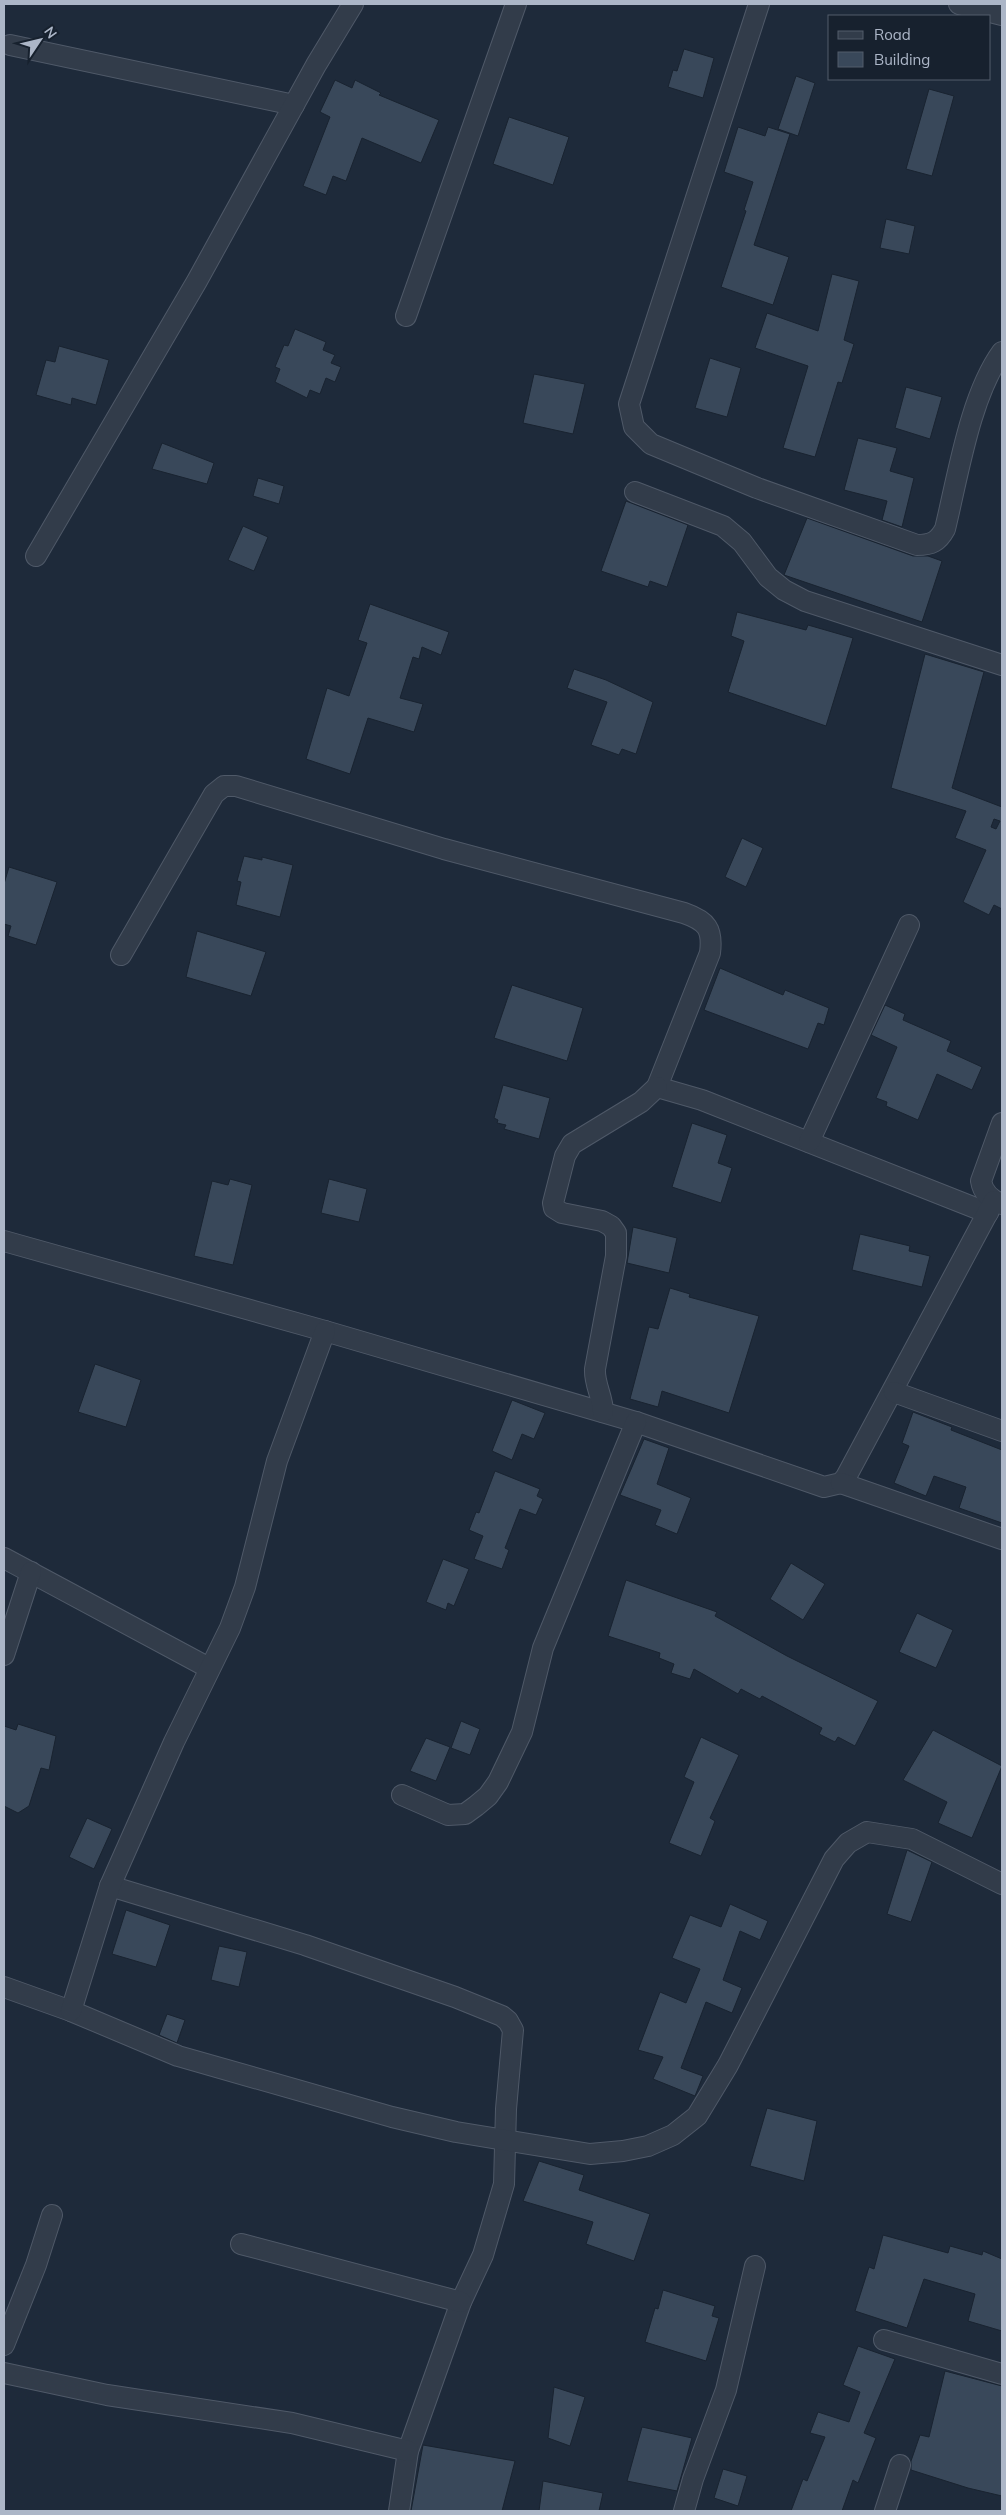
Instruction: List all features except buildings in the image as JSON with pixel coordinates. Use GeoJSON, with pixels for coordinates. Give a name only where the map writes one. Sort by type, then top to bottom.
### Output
{"type":"FeatureCollection","features":[{"type":"Feature","properties":{"kind":"street"},"geometry":{"type":"LineString","coordinates":[[36,556],[197,281],[294,105],[353,4]]}},
{"type":"Feature","properties":{"kind":"street"},"geometry":{"type":"LineString","coordinates":[[406,316],[516,4]]}},
{"type":"Feature","properties":{"kind":"street"},"geometry":{"type":"LineString","coordinates":[[759,4],[629,404],[634,427],[651,444],[757,488],[917,546],[927,545],[940,538],[945,529],[969,431],[981,395],[1002,352]]}},
{"type":"Feature","properties":{"kind":"street"},"geometry":{"type":"LineString","coordinates":[[960,4],[1002,15]]}},
{"type":"Feature","properties":{"kind":"street"},"geometry":{"type":"LineString","coordinates":[[10,46],[294,105]]}},
{"type":"Feature","properties":{"kind":"street"},"geometry":{"type":"LineString","coordinates":[[635,492],[723,526],[742,542],[768,577],[784,590],[805,601],[1002,665]]}},
{"type":"Feature","properties":{"kind":"street"},"geometry":{"type":"LineString","coordinates":[[121,955],[214,794],[224,786],[236,786],[444,849],[698,918],[708,928],[712,938],[710,953],[657,1087],[641,1102],[572,1144],[565,1156],[553,1204],[554,1208],[562,1213],[602,1221],[611,1226],[616,1233],[616,1256],[594,1376],[602,1395],[602,1412]]}},
{"type":"Feature","properties":{"kind":"street"},"geometry":{"type":"LineString","coordinates":[[809,1142],[909,925]]}},
{"type":"Feature","properties":{"kind":"street"},"geometry":{"type":"LineString","coordinates":[[657,1087],[693,1097],[809,1142],[995,1206]]}},
{"type":"Feature","properties":{"kind":"street"},"geometry":{"type":"LineString","coordinates":[[995,1206],[985,1192],[981,1181],[1002,1123]]}},
{"type":"Feature","properties":{"kind":"street"},"geometry":{"type":"LineString","coordinates":[[4,1241],[325,1331],[636,1422],[819,1487],[831,1487],[841,1482],[894,1392],[995,1206]]}},
{"type":"Feature","properties":{"kind":"street"},"geometry":{"type":"LineString","coordinates":[[71,2012],[110,1886],[209,1668],[230,1628],[245,1587],[277,1461],[325,1331]]}},
{"type":"Feature","properties":{"kind":"street"},"geometry":{"type":"LineString","coordinates":[[894,1392],[1002,1431]]}},
{"type":"Feature","properties":{"kind":"street"},"geometry":{"type":"LineString","coordinates":[[402,1794],[448,1814],[465,1814],[488,1796],[498,1782],[522,1732],[543,1648],[636,1422]]}},
{"type":"Feature","properties":{"kind":"street"},"geometry":{"type":"LineString","coordinates":[[841,1482],[1002,1539]]}},
{"type":"Feature","properties":{"kind":"street"},"geometry":{"type":"LineString","coordinates":[[4,1558],[209,1668]]}},
{"type":"Feature","properties":{"kind":"street"},"geometry":{"type":"LineString","coordinates":[[4,1655],[31,1572]]}},
{"type":"Feature","properties":{"kind":"street"},"geometry":{"type":"LineString","coordinates":[[4,1987],[71,2012],[127,2036],[229,2072],[456,2132],[590,2154],[624,2151],[648,2146],[673,2135],[697,2116],[728,2065],[834,1859],[848,1843],[868,1832],[912,1839],[1002,1884]]}},
{"type":"Feature","properties":{"kind":"street"},"geometry":{"type":"LineString","coordinates":[[110,1886],[305,1945],[454,1997],[502,2016],[508,2021],[513,2030],[506,2109],[504,2184],[483,2255],[460,2302],[408,2451],[399,2511]]}},
{"type":"Feature","properties":{"kind":"street"},"geometry":{"type":"LineString","coordinates":[[5,2338],[36,2265],[52,2215]]}},
{"type":"Feature","properties":{"kind":"street"},"geometry":{"type":"LineString","coordinates":[[241,2244],[460,2302]]}},
{"type":"Feature","properties":{"kind":"street"},"geometry":{"type":"LineString","coordinates":[[684,2511],[693,2479],[726,2390],[755,2266]]}},
{"type":"Feature","properties":{"kind":"street"},"geometry":{"type":"LineString","coordinates":[[884,2340],[1002,2374]]}},
{"type":"Feature","properties":{"kind":"street"},"geometry":{"type":"LineString","coordinates":[[4,2372],[107,2395],[292,2423],[408,2451]]}},
{"type":"Feature","properties":{"kind":"street"},"geometry":{"type":"LineString","coordinates":[[885,2511],[900,2465]]}}]}
